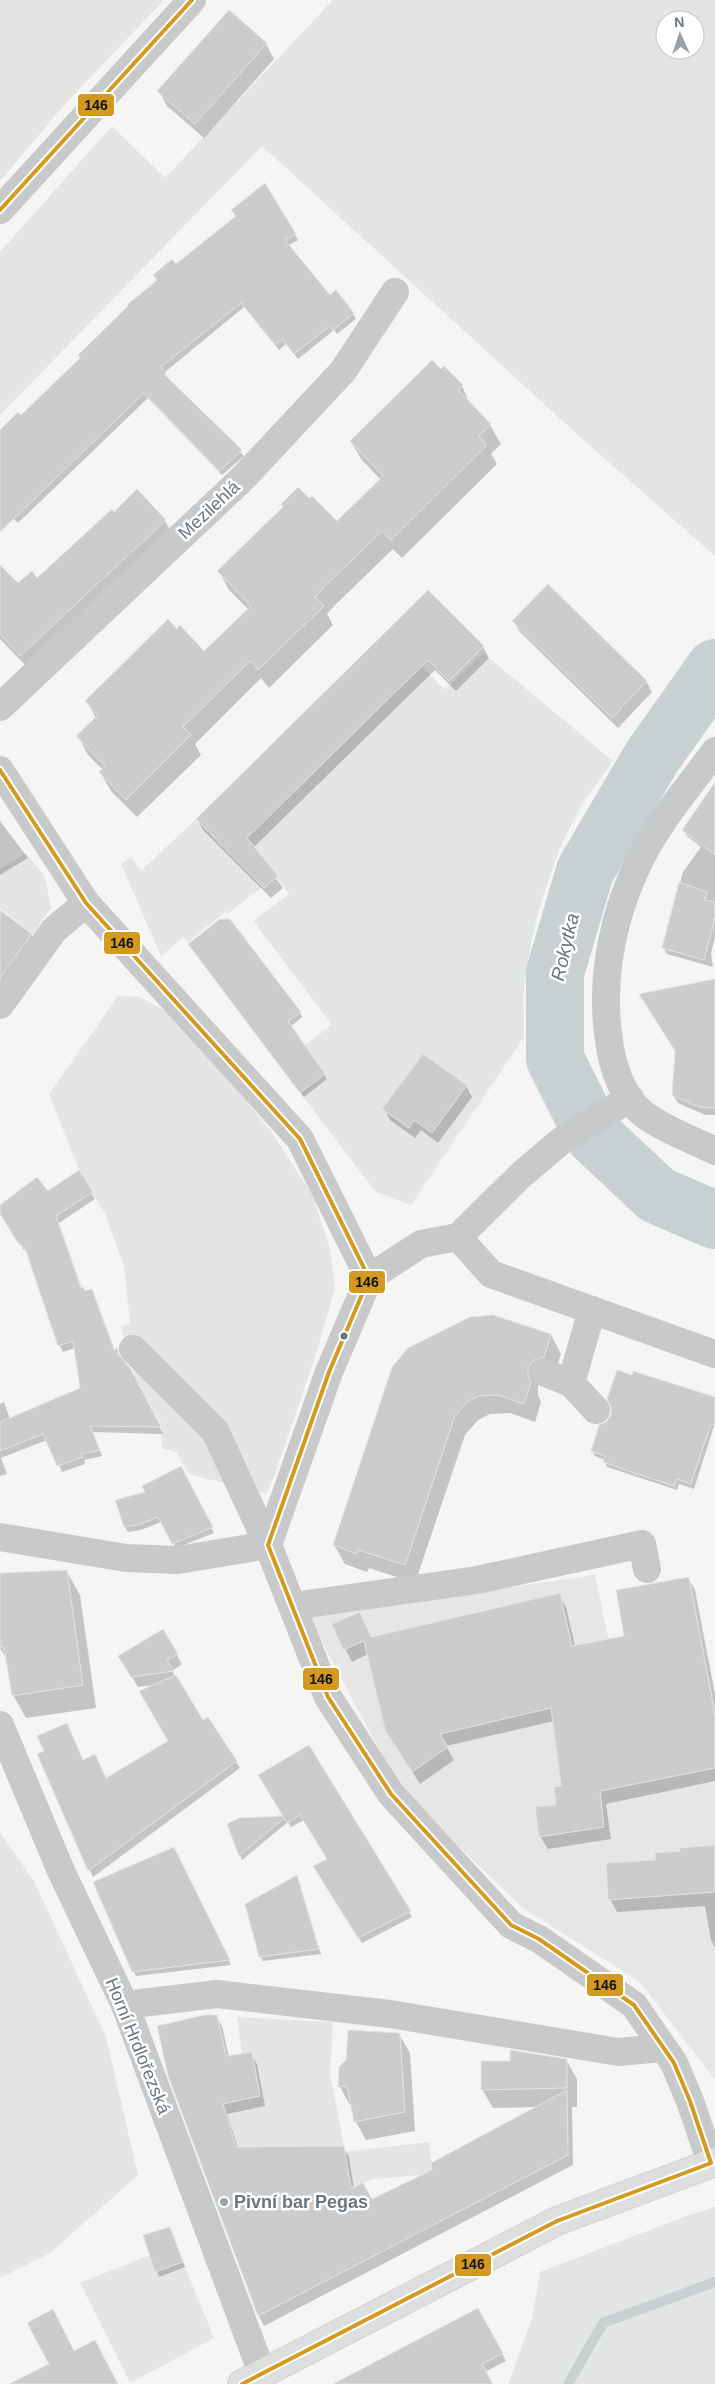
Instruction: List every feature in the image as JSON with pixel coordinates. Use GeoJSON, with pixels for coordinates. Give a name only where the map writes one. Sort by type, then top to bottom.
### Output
{"type":"FeatureCollection","features":[{"type":"Feature","properties":{"kind":"main road"},"geometry":{"type":"LineString","coordinates":[[252,2379],[557,2221],[713,2162]]}},
{"type":"Feature","properties":{"kind":"street"},"geometry":{"type":"LineString","coordinates":[[0,210],[192,0]]}},
{"type":"Feature","properties":{"kind":"street","name":"Mezilehlá"},"geometry":{"type":"LineString","coordinates":[[0,707],[242,478],[343,371],[395,292]]}},
{"type":"Feature","properties":{"kind":"street"},"geometry":{"type":"LineString","coordinates":[[622,1102],[609,1047],[604,1007],[611,942],[619,914],[645,852],[662,822],[715,752]]}},
{"type":"Feature","properties":{"kind":"street"},"geometry":{"type":"LineString","coordinates":[[0,770],[86,903],[300,1139],[369,1278]]}},
{"type":"Feature","properties":{"kind":"street"},"geometry":{"type":"LineString","coordinates":[[0,1005],[54,930],[86,903]]}},
{"type":"Feature","properties":{"kind":"street"},"geometry":{"type":"LineString","coordinates":[[268,1545],[329,1372],[369,1278],[421,1244],[458,1237],[521,1175],[561,1141],[622,1102]]}},
{"type":"Feature","properties":{"kind":"street"},"geometry":{"type":"LineString","coordinates":[[622,1102],[715,1151]]}},
{"type":"Feature","properties":{"kind":"street"},"geometry":{"type":"LineString","coordinates":[[458,1237],[491,1274],[715,1354]]}},
{"type":"Feature","properties":{"kind":"street"},"geometry":{"type":"LineString","coordinates":[[571,1383],[592,1310]]}},
{"type":"Feature","properties":{"kind":"street"},"geometry":{"type":"LineString","coordinates":[[133,1349],[215,1431],[268,1545],[328,1697],[391,1794],[510,1925],[539,1940],[634,2005],[674,2063],[713,2162]]}},
{"type":"Feature","properties":{"kind":"street"},"geometry":{"type":"LineString","coordinates":[[543,1372],[571,1383],[596,1410]]}},
{"type":"Feature","properties":{"kind":"street"},"geometry":{"type":"LineString","coordinates":[[0,1537],[126,1558],[178,1560],[268,1545]]}},
{"type":"Feature","properties":{"kind":"street"},"geometry":{"type":"LineString","coordinates":[[293,1606],[477,1580],[642,1544],[647,1569]]}},
{"type":"Feature","properties":{"kind":"street","name":"Horní Hrdlořezská"},"geometry":{"type":"LineString","coordinates":[[0,1725],[61,1871],[125,2005],[252,2379]]}},
{"type":"Feature","properties":{"kind":"street"},"geometry":{"type":"LineString","coordinates":[[125,2005],[217,1994],[390,2014],[618,2052],[662,2048]]}},
{"type":"Feature","properties":{"kind":"shaded area"},"geometry":{"type":"Polygon","coordinates":[[[0,0],[164,0],[65,104],[0,181],[0,0]]]}},
{"type":"Feature","properties":{"kind":"shaded area"},"geometry":{"type":"Polygon","coordinates":[[[333,0],[715,0],[715,556],[578,435],[262,146],[0,415],[0,252],[112,126],[165,178],[333,0]]]}},
{"type":"Feature","properties":{"kind":"shaded area"},"geometry":{"type":"Polygon","coordinates":[[[483,653],[613,761],[583,803],[561,845],[542,899],[532,938],[523,996],[524,1037],[411,1205],[376,1192],[300,1093],[325,1074],[305,1045],[332,1025],[253,921],[289,894],[276,877],[228,913],[226,911],[188,942],[183,937],[161,956],[121,864],[131,857],[141,871],[196,819],[230,854],[422,666],[445,690],[483,653]],[[423,1054],[382,1109],[408,1128],[414,1120],[432,1133],[466,1086],[423,1054]]]}},
{"type":"Feature","properties":{"kind":"shaded area"},"geometry":{"type":"Polygon","coordinates":[[[26,853],[45,877],[51,908],[33,934],[0,908],[0,869],[26,853]]]}},
{"type":"Feature","properties":{"kind":"shaded area"},"geometry":{"type":"Polygon","coordinates":[[[118,996],[140,997],[177,1017],[270,1130],[313,1196],[330,1250],[335,1288],[316,1354],[274,1477],[266,1494],[189,1474],[176,1452],[162,1448],[161,1424],[136,1380],[121,1326],[130,1323],[124,1266],[105,1214],[79,1170],[49,1094],[118,996]]]}},
{"type":"Feature","properties":{"kind":"shaded area"},"geometry":{"type":"Polygon","coordinates":[[[595,1575],[629,1738],[715,1721],[715,2080],[640,1982],[523,1908],[402,1792],[308,1616],[595,1575]]]}},
{"type":"Feature","properties":{"kind":"shaded area"},"geometry":{"type":"Polygon","coordinates":[[[0,1832],[35,1883],[106,2037],[138,2175],[50,2253],[0,2278],[0,1832]]]}},
{"type":"Feature","properties":{"kind":"shaded area"},"geometry":{"type":"Polygon","coordinates":[[[237,2017],[333,2022],[330,2073],[344,2146],[232,2147],[236,2145],[221,2100],[260,2096],[252,2053],[242,2054],[237,2017]]]}},
{"type":"Feature","properties":{"kind":"shaded area"},"geometry":{"type":"Polygon","coordinates":[[[429,2142],[433,2174],[372,2179],[354,2187],[350,2180],[345,2152],[429,2142]]]}},
{"type":"Feature","properties":{"kind":"shaded area"},"geometry":{"type":"Polygon","coordinates":[[[715,2207],[715,2384],[508,2384],[532,2319],[540,2272],[689,2215],[715,2207]]]}},
{"type":"Feature","properties":{"kind":"shaded area"},"geometry":{"type":"Polygon","coordinates":[[[150,2255],[155,2272],[183,2262],[214,2338],[130,2383],[80,2283],[150,2255]]]}},
{"type":"Feature","properties":{"kind":"building"},"geometry":{"type":"Polygon","coordinates":[[[229,10],[267,43],[195,124],[157,91],[229,10]]]}},
{"type":"Feature","properties":{"kind":"building"},"geometry":{"type":"Polygon","coordinates":[[[265,183],[296,234],[285,240],[330,295],[336,290],[354,313],[333,330],[330,326],[294,354],[282,339],[275,345],[241,303],[161,367],[166,372],[164,374],[242,450],[219,471],[144,393],[0,532],[0,430],[18,412],[21,415],[80,358],[78,355],[127,305],[157,280],[153,275],[172,259],[176,264],[236,216],[231,210],[265,183]]]}},
{"type":"Feature","properties":{"kind":"building"},"geometry":{"type":"Polygon","coordinates":[[[432,360],[441,369],[444,366],[463,385],[458,390],[491,424],[479,436],[487,445],[391,540],[382,531],[324,587],[315,597],[324,606],[258,670],[250,661],[183,727],[191,735],[126,800],[99,772],[105,766],[76,736],[98,715],[85,701],[168,619],[177,629],[180,625],[204,651],[251,606],[217,571],[283,507],[281,504],[298,487],[309,498],[312,496],[337,521],[383,476],[350,441],[432,360]]]}},
{"type":"Feature","properties":{"kind":"building"},"geometry":{"type":"Polygon","coordinates":[[[137,489],[166,520],[20,656],[0,634],[0,565],[18,583],[32,571],[37,578],[112,509],[114,512],[137,489]]]}},
{"type":"Feature","properties":{"kind":"building"},"geometry":{"type":"Polygon","coordinates":[[[548,584],[647,681],[612,718],[512,621],[548,584]]]}},
{"type":"Feature","properties":{"kind":"building"},"geometry":{"type":"Polygon","coordinates":[[[428,590],[484,646],[449,681],[428,660],[247,838],[278,876],[264,888],[196,819],[428,590]]]}},
{"type":"Feature","properties":{"kind":"building"},"geometry":{"type":"Polygon","coordinates":[[[715,782],[715,855],[682,830],[715,782]]]}},
{"type":"Feature","properties":{"kind":"building"},"geometry":{"type":"Polygon","coordinates":[[[679,882],[707,892],[705,900],[715,902],[715,918],[704,960],[662,948],[679,882]]]}},
{"type":"Feature","properties":{"kind":"building"},"geometry":{"type":"Polygon","coordinates":[[[0,910],[32,934],[0,978],[0,910]]]}},
{"type":"Feature","properties":{"kind":"building"},"geometry":{"type":"Polygon","coordinates":[[[220,919],[230,919],[301,1012],[288,1021],[325,1074],[300,1093],[188,944],[220,919]]]}},
{"type":"Feature","properties":{"kind":"building"},"geometry":{"type":"Polygon","coordinates":[[[715,979],[715,1108],[699,1107],[672,1095],[675,1051],[639,994],[715,979]]]}},
{"type":"Feature","properties":{"kind":"building"},"geometry":{"type":"Polygon","coordinates":[[[423,1054],[467,1085],[432,1133],[414,1120],[409,1128],[382,1109],[423,1054]]]}},
{"type":"Feature","properties":{"kind":"building"},"geometry":{"type":"Polygon","coordinates":[[[79,1170],[93,1192],[56,1216],[81,1288],[84,1287],[85,1291],[92,1289],[114,1350],[118,1348],[118,1354],[130,1368],[161,1427],[90,1426],[100,1450],[81,1454],[83,1457],[57,1466],[43,1434],[0,1451],[0,1422],[80,1388],[73,1341],[58,1346],[25,1248],[18,1243],[0,1214],[0,1205],[37,1177],[48,1191],[79,1170]]]}},
{"type":"Feature","properties":{"kind":"building"},"geometry":{"type":"Polygon","coordinates":[[[493,1315],[551,1334],[544,1357],[534,1360],[528,1367],[528,1375],[531,1382],[524,1404],[498,1395],[479,1396],[467,1402],[455,1416],[405,1565],[358,1550],[357,1554],[333,1545],[392,1367],[408,1348],[470,1317],[493,1315]]]}},
{"type":"Feature","properties":{"kind":"building"},"geometry":{"type":"Polygon","coordinates":[[[617,1370],[632,1375],[633,1371],[715,1397],[715,1425],[711,1424],[691,1484],[677,1479],[674,1486],[640,1475],[603,1462],[605,1456],[591,1451],[599,1425],[606,1422],[611,1415],[611,1407],[607,1399],[617,1370]]]}},
{"type":"Feature","properties":{"kind":"building"},"geometry":{"type":"Polygon","coordinates":[[[181,1466],[213,1527],[172,1544],[158,1517],[138,1525],[124,1527],[115,1500],[145,1492],[142,1486],[181,1466]]]}},
{"type":"Feature","properties":{"kind":"building"},"geometry":{"type":"Polygon","coordinates":[[[67,1570],[83,1685],[12,1696],[4,1647],[0,1647],[0,1573],[67,1570]]]}},
{"type":"Feature","properties":{"kind":"building"},"geometry":{"type":"Polygon","coordinates":[[[689,1577],[715,1714],[715,1768],[600,1791],[604,1827],[539,1837],[535,1807],[556,1805],[554,1787],[561,1786],[551,1708],[440,1734],[448,1747],[412,1772],[385,1730],[364,1641],[343,1650],[332,1624],[360,1612],[371,1637],[560,1593],[572,1646],[624,1636],[616,1590],[689,1577]]]}},
{"type":"Feature","properties":{"kind":"building"},"geometry":{"type":"Polygon","coordinates":[[[163,1629],[178,1654],[167,1660],[174,1671],[131,1677],[118,1656],[163,1629]]]}},
{"type":"Feature","properties":{"kind":"building"},"geometry":{"type":"Polygon","coordinates":[[[176,1675],[203,1720],[208,1717],[237,1761],[88,1871],[37,1754],[44,1751],[37,1736],[67,1723],[83,1760],[95,1754],[106,1778],[168,1741],[139,1691],[176,1675]]]}},
{"type":"Feature","properties":{"kind":"building"},"geometry":{"type":"Polygon","coordinates":[[[309,1745],[411,1911],[358,1938],[313,1866],[327,1859],[300,1815],[287,1823],[284,1818],[239,1856],[227,1824],[239,1818],[283,1816],[258,1775],[309,1745]]]}},
{"type":"Feature","properties":{"kind":"building"},"geometry":{"type":"Polygon","coordinates":[[[715,1845],[715,1892],[608,1900],[606,1863],[655,1860],[655,1853],[680,1851],[679,1848],[715,1845]]]}},
{"type":"Feature","properties":{"kind":"building"},"geometry":{"type":"Polygon","coordinates":[[[174,1847],[230,1960],[132,1972],[93,1882],[174,1847]]]}},
{"type":"Feature","properties":{"kind":"building"},"geometry":{"type":"Polygon","coordinates":[[[297,1875],[319,1949],[259,1957],[245,1904],[297,1875]]]}},
{"type":"Feature","properties":{"kind":"building"},"geometry":{"type":"Polygon","coordinates":[[[204,2015],[217,2015],[226,2056],[252,2052],[260,2096],[223,2104],[236,2147],[344,2146],[351,2189],[363,2183],[372,2199],[432,2170],[431,2163],[567,2090],[568,2155],[258,2316],[168,2076],[157,2026],[204,2015]]]}},
{"type":"Feature","properties":{"kind":"building"},"geometry":{"type":"Polygon","coordinates":[[[348,2030],[400,2033],[405,2112],[354,2122],[347,2086],[338,2087],[339,2067],[346,2060],[348,2030]]]}},
{"type":"Feature","properties":{"kind":"building"},"geometry":{"type":"Polygon","coordinates":[[[510,2050],[567,2059],[567,2088],[481,2090],[481,2061],[510,2061],[510,2050]]]}},
{"type":"Feature","properties":{"kind":"building"},"geometry":{"type":"Polygon","coordinates":[[[170,2227],[183,2262],[155,2272],[143,2235],[170,2227]]]}},
{"type":"Feature","properties":{"kind":"building"},"geometry":{"type":"Polygon","coordinates":[[[478,2308],[503,2353],[482,2364],[493,2384],[333,2384],[478,2308]]]}},
{"type":"Feature","properties":{"kind":"building"},"geometry":{"type":"Polygon","coordinates":[[[53,2309],[74,2351],[95,2340],[118,2384],[9,2384],[49,2364],[27,2323],[53,2309]]]}},
{"type":"Feature","properties":{"kind":"waterway","name":"Rokytka"},"geometry":{"type":"LineString","coordinates":[[715,668],[652,757],[585,871],[555,973],[555,1059],[593,1135],[657,1195],[715,1220]]}},
{"type":"Feature","properties":{"kind":"waterway"},"geometry":{"type":"LineString","coordinates":[[568,2384],[603,2323],[715,2282]]}},
{"type":"Feature","properties":{"kind":"transit line","name":"146"},"geometry":{"type":"LineString","coordinates":[[0,210],[192,0]]}},
{"type":"Feature","properties":{"kind":"transit line","name":"146"},"geometry":{"type":"LineString","coordinates":[[0,770],[86,903],[300,1139],[369,1278],[329,1372],[268,1545],[328,1697],[391,1794],[511,1925],[539,1939],[634,2005],[674,2063],[690,2101],[711,2163]]}},
{"type":"Feature","properties":{"kind":"transit line","name":"146"},"geometry":{"type":"LineString","coordinates":[[242,2384],[557,2221],[711,2163]]}},
{"type":"Feature","properties":{"kind":"place","name":"Pivní bar Pegas"},"geometry":{"type":"Point","coordinates":[224,2202]}}]}
